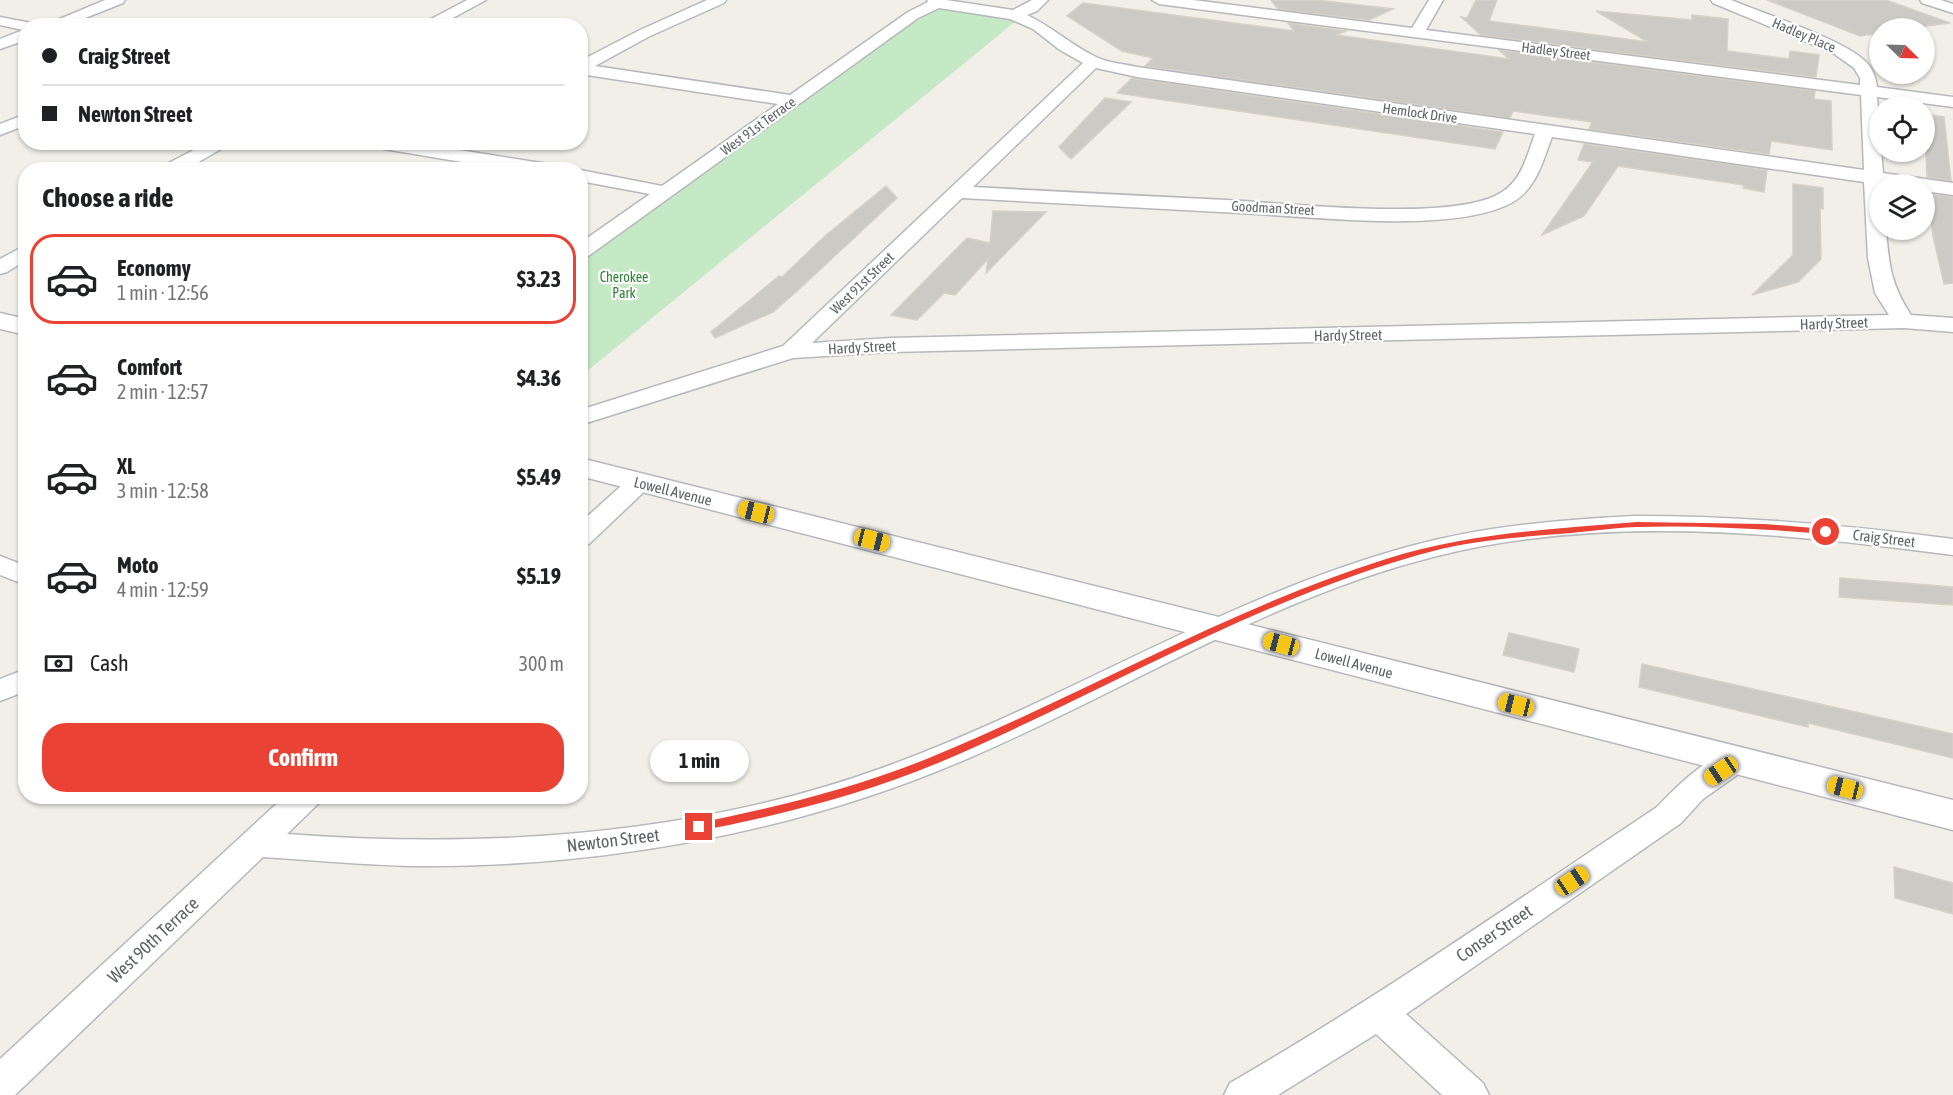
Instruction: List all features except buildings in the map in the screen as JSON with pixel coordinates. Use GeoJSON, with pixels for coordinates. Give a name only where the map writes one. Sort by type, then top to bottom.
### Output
{"type":"FeatureCollection","features":[{"type":"Feature","properties":{"kind":"street"},"geometry":{"type":"LineString","coordinates":[[71,18],[118,0]]}},
{"type":"Feature","properties":{"kind":"street"},"geometry":{"type":"LineString","coordinates":[[442,18],[479,0]]}},
{"type":"Feature","properties":{"kind":"street"},"geometry":{"type":"LineString","coordinates":[[588,64],[645,33],[719,0]]}},
{"type":"Feature","properties":{"kind":"street"},"geometry":{"type":"LineString","coordinates":[[1014,15],[1032,8],[1041,0]]}},
{"type":"Feature","properties":{"kind":"street","name":"Hadley Street"},"geometry":{"type":"LineString","coordinates":[[1159,0],[1219,4],[1416,33],[1953,102]]}},
{"type":"Feature","properties":{"kind":"street"},"geometry":{"type":"LineString","coordinates":[[1416,33],[1436,0]]}},
{"type":"Feature","properties":{"kind":"street","name":"Hadley Place"},"geometry":{"type":"LineString","coordinates":[[1718,0],[1850,56],[1860,65],[1868,78],[1873,174]]}},
{"type":"Feature","properties":{"kind":"street"},"geometry":{"type":"LineString","coordinates":[[1927,0],[1953,9]]}},
{"type":"Feature","properties":{"kind":"street","name":"Hemlock Drive"},"geometry":{"type":"LineString","coordinates":[[936,1],[1014,15],[1038,26],[1066,47],[1093,62],[1137,72],[1869,177]]}},
{"type":"Feature","properties":{"kind":"street","name":"West 91st Terrace"},"geometry":{"type":"LineString","coordinates":[[588,247],[913,15],[936,1]]}},
{"type":"Feature","properties":{"kind":"street"},"geometry":{"type":"LineString","coordinates":[[0,21],[18,24]]}},
{"type":"Feature","properties":{"kind":"street"},"geometry":{"type":"LineString","coordinates":[[0,44],[18,37]]}},
{"type":"Feature","properties":{"kind":"street","name":"West 91st Street"},"geometry":{"type":"LineString","coordinates":[[588,415],[791,351],[1093,62]]}},
{"type":"Feature","properties":{"kind":"street"},"geometry":{"type":"LineString","coordinates":[[588,69],[793,101]]}},
{"type":"Feature","properties":{"kind":"street"},"geometry":{"type":"LineString","coordinates":[[0,112],[18,113]]}},
{"type":"Feature","properties":{"kind":"street"},"geometry":{"type":"LineString","coordinates":[[0,130],[18,122]]}},
{"type":"Feature","properties":{"kind":"street","name":"Goodman Street"},"geometry":{"type":"LineString","coordinates":[[958,192],[1369,213],[1450,213],[1498,202],[1521,187],[1545,131]]}},
{"type":"Feature","properties":{"kind":"street"},"geometry":{"type":"LineString","coordinates":[[185,162],[209,150]]}},
{"type":"Feature","properties":{"kind":"street"},"geometry":{"type":"LineString","coordinates":[[426,150],[501,162]]}},
{"type":"Feature","properties":{"kind":"street"},"geometry":{"type":"LineString","coordinates":[[448,162],[460,155]]}},
{"type":"Feature","properties":{"kind":"street"},"geometry":{"type":"LineString","coordinates":[[588,177],[666,192]]}},
{"type":"Feature","properties":{"kind":"street","name":"Hemlock Drive"},"geometry":{"type":"LineString","coordinates":[[1935,187],[1953,189]]}},
{"type":"Feature","properties":{"kind":"street","name":"Hadley Place"},"geometry":{"type":"LineString","coordinates":[[1877,240],[1878,258],[1886,293],[1904,321]]}},
{"type":"Feature","properties":{"kind":"street"},"geometry":{"type":"LineString","coordinates":[[0,268],[18,256]]}},
{"type":"Feature","properties":{"kind":"street"},"geometry":{"type":"LineString","coordinates":[[0,321],[18,325]]}},
{"type":"Feature","properties":{"kind":"street","name":"Hardy Street"},"geometry":{"type":"LineString","coordinates":[[791,351],[891,345],[1904,321],[1953,325]]}},
{"type":"Feature","properties":{"kind":"street","name":"Lowell Avenue"},"geometry":{"type":"LineString","coordinates":[[588,468],[1953,815]]}},
{"type":"Feature","properties":{"kind":"street"},"geometry":{"type":"LineString","coordinates":[[588,531],[640,483]]}},
{"type":"Feature","properties":{"kind":"street","name":"Craig Street"},"geometry":{"type":"LineString","coordinates":[[1219,627],[1302,591],[1389,561],[1443,546],[1582,527],[1647,524],[1765,526],[1857,534],[1953,547]]}},
{"type":"Feature","properties":{"kind":"street"},"geometry":{"type":"LineString","coordinates":[[0,564],[18,573]]}},
{"type":"Feature","properties":{"kind":"street","name":"Newton Street"},"geometry":{"type":"LineString","coordinates":[[255,844],[437,853],[566,847],[676,832],[767,813],[874,783],[953,753],[1219,627]]}},
{"type":"Feature","properties":{"kind":"street"},"geometry":{"type":"LineString","coordinates":[[0,691],[18,683]]}},
{"type":"Feature","properties":{"kind":"street","name":"Conser Street"},"geometry":{"type":"LineString","coordinates":[[1244,1095],[1303,1061],[1378,1012],[1670,815],[1691,791],[1736,760]]}},
{"type":"Feature","properties":{"kind":"street","name":"West 90th Terrace"},"geometry":{"type":"LineString","coordinates":[[0,1084],[298,804]]}},
{"type":"Feature","properties":{"kind":"street"},"geometry":{"type":"LineString","coordinates":[[1378,1012],[1468,1095]]}},
{"type":"Feature","properties":{"kind":"green space","name":"Cherokee Park"},"geometry":{"type":"Polygon","coordinates":[[[945,8],[1000,16],[1016,21],[588,370],[588,257],[928,11],[945,8]]]}},
{"type":"Feature","properties":{"kind":"route"},"geometry":{"type":"LineString","coordinates":[[699,827],[767,813],[874,783],[953,753],[1061,704],[1154,657],[1302,591],[1389,561],[1443,546],[1518,534],[1637,524],[1765,526],[1826,532]]}}]}
